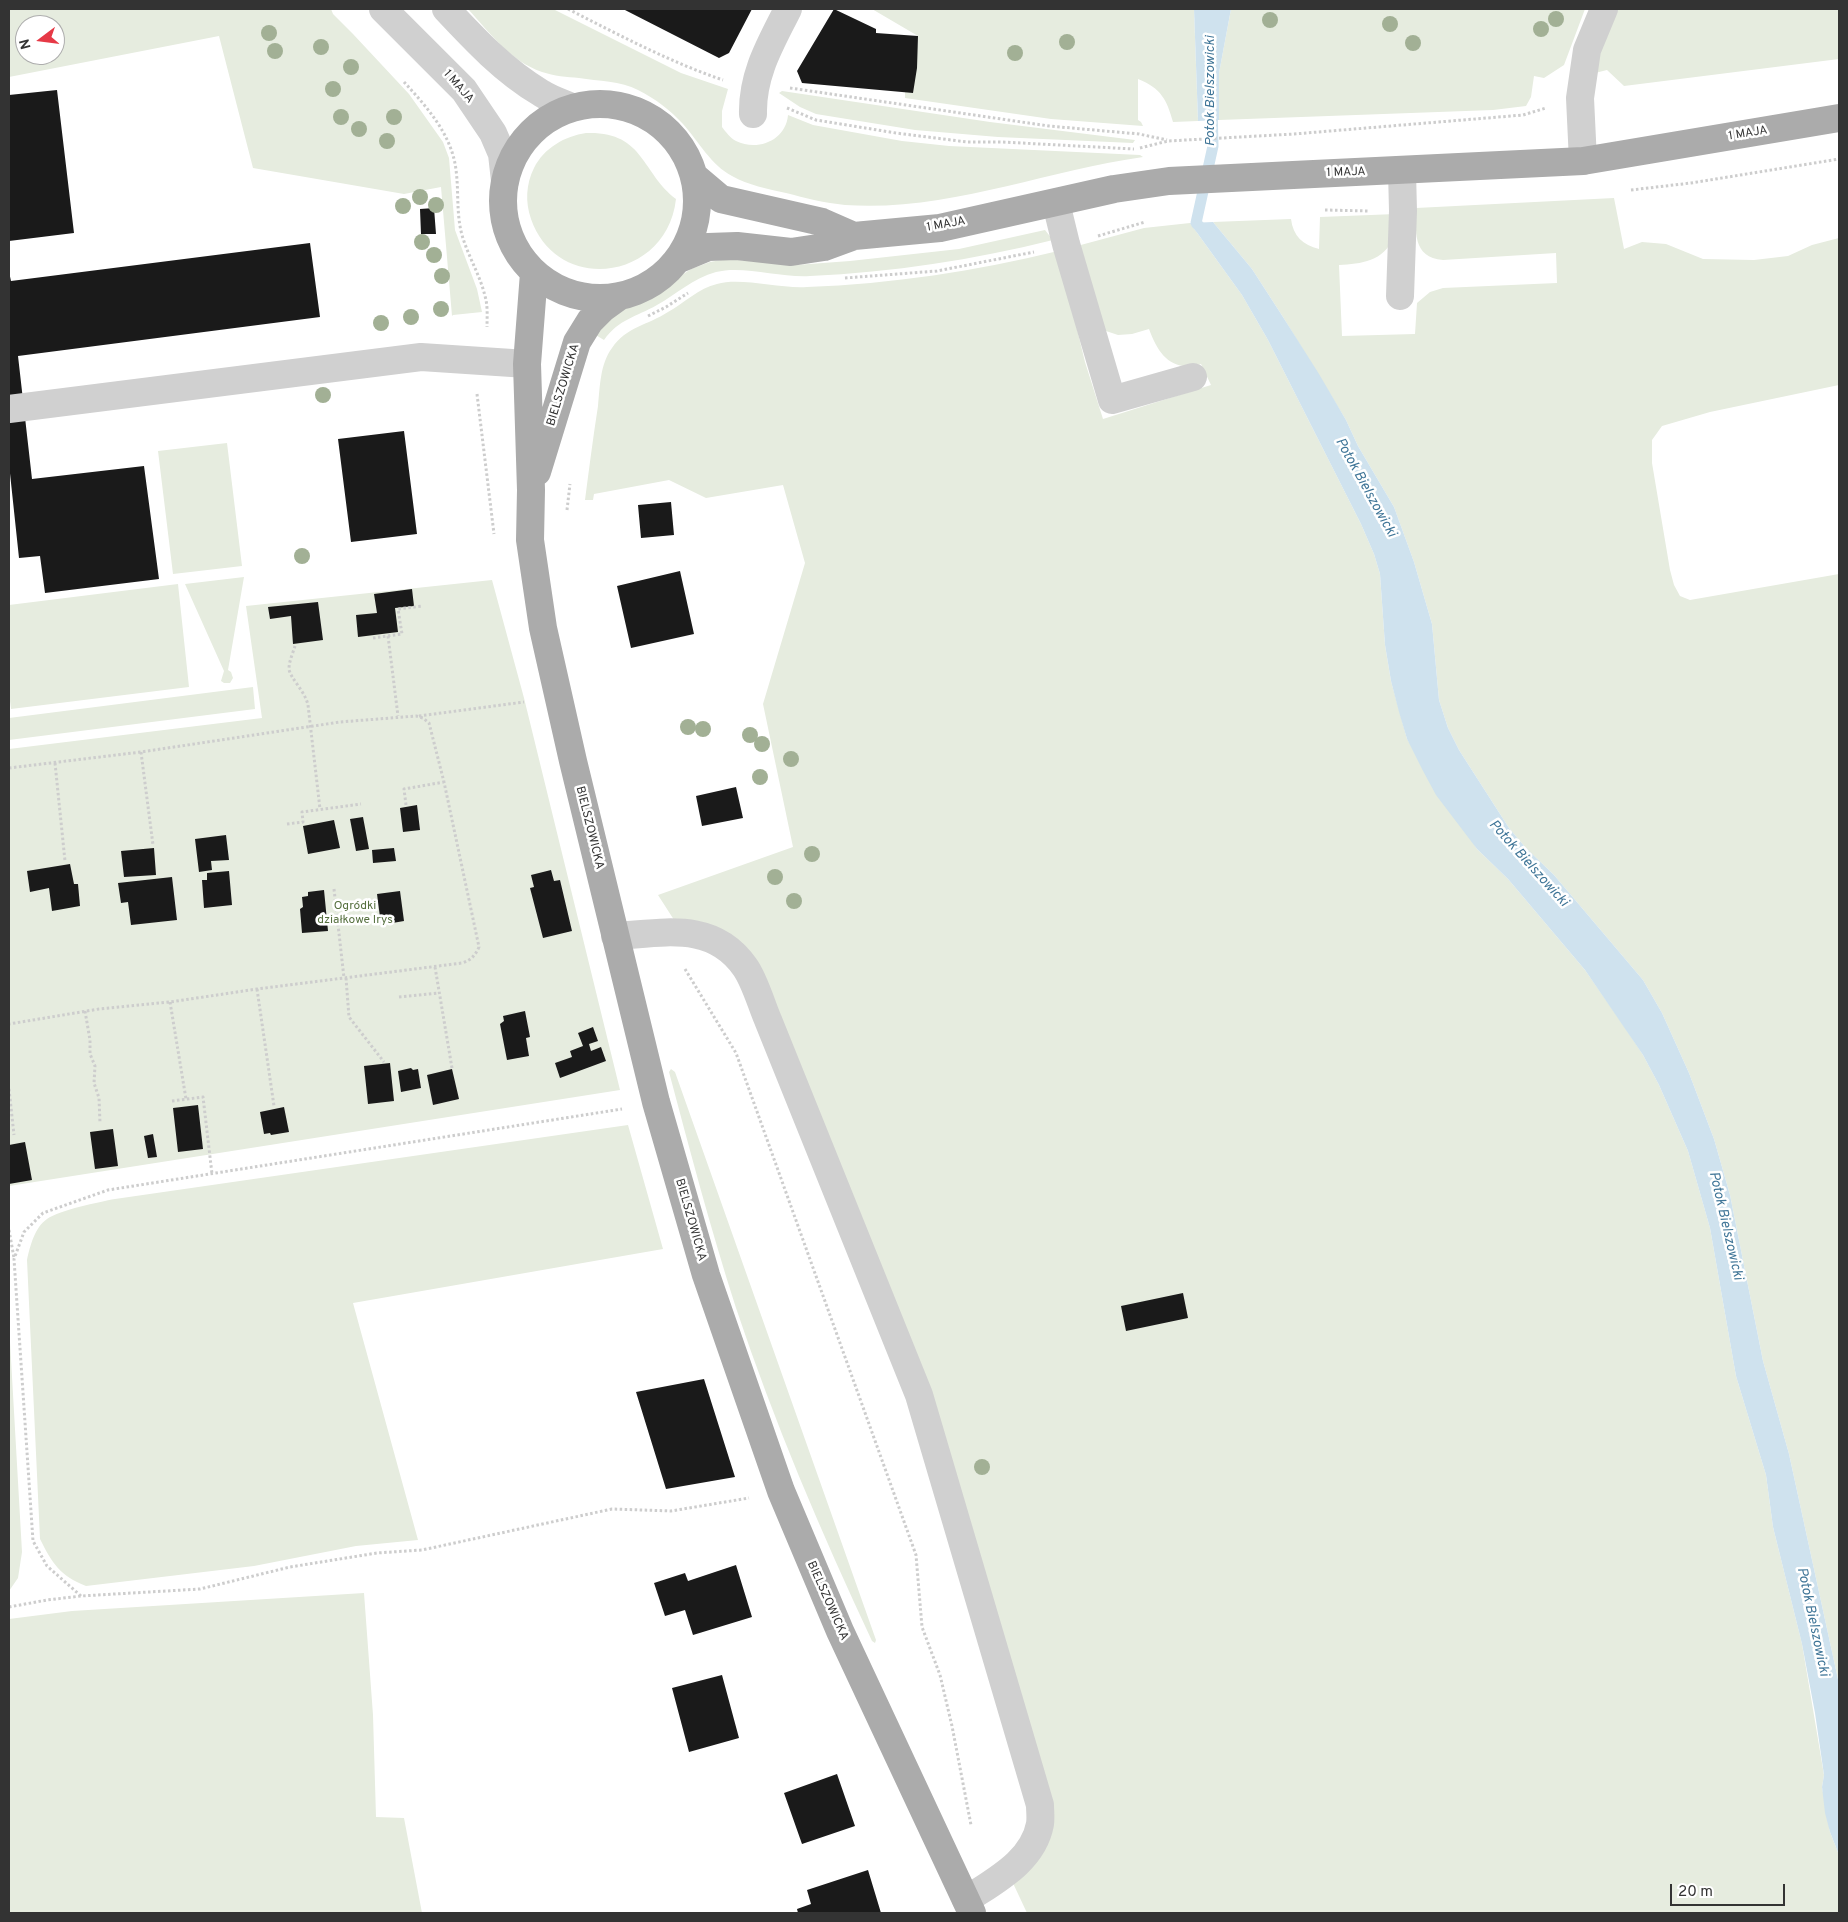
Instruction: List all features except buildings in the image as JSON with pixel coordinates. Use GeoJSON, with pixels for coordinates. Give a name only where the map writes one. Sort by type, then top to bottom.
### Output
{"type":"FeatureCollection","features":[{"type":"Feature","properties":{"kind":"main road"},"geometry":{"type":"LineString","coordinates":[[594,103],[617,104],[638,111],[657,122],[674,137],[687,156],[698,198],[696,220],[690,240],[679,259],[667,272],[653,283],[637,291],[620,296],[598,298],[575,295],[554,287],[534,273],[519,255],[508,232],[503,207],[505,181],[514,156],[528,135],[548,118],[572,107],[594,103]]}},
{"type":"Feature","properties":{"kind":"main road","name":"1 MAJA"},"geometry":{"type":"LineString","coordinates":[[679,259],[708,247],[737,246],[791,252],[824,247],[854,236],[940,228],[1114,189],[1169,181],[1583,161],[1839,118]]}},
{"type":"Feature","properties":{"kind":"main road","name":"1 MAJA"},"geometry":{"type":"LineString","coordinates":[[694,177],[721,199],[822,222],[854,236]]}},
{"type":"Feature","properties":{"kind":"main road","name":"BIELSZOWICKA"},"geometry":{"type":"LineString","coordinates":[[534,273],[527,364],[531,490],[530,540],[543,628],[656,1102],[706,1275],[781,1491],[837,1623],[969,1907]]}},
{"type":"Feature","properties":{"kind":"main road","name":"BIELSZOWICKA"},"geometry":{"type":"LineString","coordinates":[[531,490],[576,342],[590,321],[602,309],[620,296]]}},
{"type":"Feature","properties":{"kind":"street","name":"1 MAJA"},"geometry":{"type":"LineString","coordinates":[[383,9],[464,90],[493,132],[502,154],[505,181]]}},
{"type":"Feature","properties":{"kind":"street"},"geometry":{"type":"LineString","coordinates":[[446,9],[486,50],[514,75],[542,94],[572,107]]}},
{"type":"Feature","properties":{"kind":"street"},"geometry":{"type":"LineString","coordinates":[[757,99],[762,60],[788,9]]}},
{"type":"Feature","properties":{"kind":"street"},"geometry":{"type":"LineString","coordinates":[[1583,161],[1580,98],[1587,50],[1604,9]]}},
{"type":"Feature","properties":{"kind":"street"},"geometry":{"type":"LineString","coordinates":[[1400,296],[1403,211],[1402,171]]}},
{"type":"Feature","properties":{"kind":"street"},"geometry":{"type":"LineString","coordinates":[[1056,203],[1066,244],[1112,400],[1193,377]]}},
{"type":"Feature","properties":{"kind":"street"},"geometry":{"type":"LineString","coordinates":[[9,409],[421,357],[527,364]]}},
{"type":"Feature","properties":{"kind":"street"},"geometry":{"type":"LineString","coordinates":[[616,936],[690,932],[718,942],[732,952],[746,968],[919,1395],[1040,1805],[1040,1825],[1031,1848],[1018,1864],[969,1907]]}},
{"type":"Feature","properties":{"kind":"path"},"geometry":{"type":"LineString","coordinates":[[568,9],[635,43],[757,99],[770,100],[816,120],[966,142],[1002,142],[1136,150],[1168,141],[1294,134],[1523,115],[1580,98]]}},
{"type":"Feature","properties":{"kind":"path"},"geometry":{"type":"LineString","coordinates":[[399,77],[431,113],[445,134],[453,153],[462,235],[486,298],[488,334]]}},
{"type":"Feature","properties":{"kind":"path"},"geometry":{"type":"LineString","coordinates":[[757,99],[786,88],[1049,126],[1139,134],[1168,141]]}},
{"type":"Feature","properties":{"kind":"path"},"geometry":{"type":"LineString","coordinates":[[844,278],[937,271],[1018,256],[1153,220]]}},
{"type":"Feature","properties":{"kind":"path"},"geometry":{"type":"LineString","coordinates":[[640,319],[666,308],[690,291]]}},
{"type":"Feature","properties":{"kind":"path"},"geometry":{"type":"LineString","coordinates":[[567,514],[572,474]]}},
{"type":"Feature","properties":{"kind":"path"},"geometry":{"type":"LineString","coordinates":[[373,638],[402,634],[398,610],[423,606]]}},
{"type":"Feature","properties":{"kind":"path"},"geometry":{"type":"LineString","coordinates":[[388,636],[398,716]]}},
{"type":"Feature","properties":{"kind":"path"},"geometry":{"type":"LineString","coordinates":[[295,646],[289,667],[290,673],[306,698],[320,809]]}},
{"type":"Feature","properties":{"kind":"path"},"geometry":{"type":"LineString","coordinates":[[9,768],[141,752],[310,726],[398,716],[442,714],[532,700]]}},
{"type":"Feature","properties":{"kind":"path"},"geometry":{"type":"LineString","coordinates":[[9,1024],[85,1011],[170,1002],[469,961],[479,948],[478,935],[429,723],[423,718],[416,716]]}},
{"type":"Feature","properties":{"kind":"path"},"geometry":{"type":"LineString","coordinates":[[141,752],[154,844]]}},
{"type":"Feature","properties":{"kind":"path"},"geometry":{"type":"LineString","coordinates":[[55,763],[65,861]]}},
{"type":"Feature","properties":{"kind":"path"},"geometry":{"type":"LineString","coordinates":[[406,805],[404,789],[444,782]]}},
{"type":"Feature","properties":{"kind":"path"},"geometry":{"type":"LineString","coordinates":[[288,824],[303,822],[302,812],[361,804]]}},
{"type":"Feature","properties":{"kind":"path"},"geometry":{"type":"LineString","coordinates":[[334,889],[349,1017],[384,1062]]}},
{"type":"Feature","properties":{"kind":"path"},"geometry":{"type":"LineString","coordinates":[[662,933],[736,1053],[916,1555],[922,1627],[940,1675],[952,1726],[972,1833]]}},
{"type":"Feature","properties":{"kind":"path"},"geometry":{"type":"LineString","coordinates":[[435,966],[452,1068]]}},
{"type":"Feature","properties":{"kind":"path"},"geometry":{"type":"LineString","coordinates":[[257,989],[274,1106]]}},
{"type":"Feature","properties":{"kind":"path"},"geometry":{"type":"LineString","coordinates":[[399,997],[439,993]]}},
{"type":"Feature","properties":{"kind":"path"},"geometry":{"type":"LineString","coordinates":[[170,1002],[186,1099]]}},
{"type":"Feature","properties":{"kind":"path"},"geometry":{"type":"LineString","coordinates":[[85,1011],[90,1040],[90,1054],[95,1066],[94,1083],[99,1098],[100,1123]]}},
{"type":"Feature","properties":{"kind":"path"},"geometry":{"type":"LineString","coordinates":[[9,1089],[14,1135]]}},
{"type":"Feature","properties":{"kind":"path"},"geometry":{"type":"LineString","coordinates":[[172,1100],[203,1097],[212,1174]]}},
{"type":"Feature","properties":{"kind":"path"},"geometry":{"type":"LineString","coordinates":[[14,1259],[24,1232],[43,1213],[108,1190],[656,1102]]}},
{"type":"Feature","properties":{"kind":"path"},"geometry":{"type":"LineString","coordinates":[[9,1230],[14,1259],[34,1541],[47,1566],[81,1596]]}},
{"type":"Feature","properties":{"kind":"path"},"geometry":{"type":"LineString","coordinates":[[9,1607],[81,1596],[200,1589],[290,1568],[377,1553],[422,1550],[612,1509],[670,1511],[781,1491]]}},
{"type":"Feature","properties":{"kind":"green space"},"geometry":{"type":"Polygon","coordinates":[[[9,9],[331,9],[333,14],[409,94],[443,142],[449,158],[455,230],[477,289],[482,312],[452,316],[441,187],[404,194],[253,168],[219,36],[9,77],[9,9]]]}},
{"type":"Feature","properties":{"kind":"green space"},"geometry":{"type":"Polygon","coordinates":[[[468,9],[553,9],[681,73],[728,89],[722,111],[722,127],[728,135],[744,144],[753,145],[769,142],[782,131],[788,115],[813,125],[902,141],[949,146],[1140,155],[1143,157],[1069,171],[958,197],[921,202],[883,206],[845,205],[815,200],[758,186],[732,176],[711,159],[673,114],[657,101],[638,90],[617,83],[542,72],[520,61],[493,37],[468,9]]]}},
{"type":"Feature","properties":{"kind":"green space"},"geometry":{"type":"Polygon","coordinates":[[[872,9],[1194,9],[1198,121],[1173,122],[1168,107],[1158,91],[1138,79],[1138,120],[1143,126],[1051,119],[905,98],[905,92],[913,93],[918,36],[872,9]]]}},
{"type":"Feature","properties":{"kind":"green space"},"geometry":{"type":"Polygon","coordinates":[[[1231,9],[1585,9],[1564,65],[1544,78],[1534,76],[1531,97],[1526,106],[1493,110],[1219,120],[1219,73],[1231,9]]]}},
{"type":"Feature","properties":{"kind":"green space"},"geometry":{"type":"Polygon","coordinates":[[[1615,9],[1839,9],[1839,59],[1624,86],[1607,70],[1595,73],[1595,56],[1615,9]]]}},
{"type":"Feature","properties":{"kind":"green space"},"geometry":{"type":"Polygon","coordinates":[[[782,91],[990,122],[1135,140],[1133,143],[998,137],[915,130],[816,114],[800,107],[779,93],[782,91]]]}},
{"type":"Feature","properties":{"kind":"green space"},"geometry":{"type":"Polygon","coordinates":[[[586,133],[605,134],[620,139],[631,146],[640,155],[664,188],[676,199],[668,226],[653,247],[633,261],[610,268],[586,268],[564,260],[545,244],[531,219],[528,206],[529,180],[538,161],[556,144],[570,137],[586,133]]]}},
{"type":"Feature","properties":{"kind":"green space"},"geometry":{"type":"Polygon","coordinates":[[[1614,198],[1624,249],[1642,242],[1666,244],[1703,259],[1754,260],[1788,256],[1812,245],[1839,238],[1839,385],[1710,412],[1662,426],[1652,440],[1652,463],[1670,570],[1674,585],[1680,596],[1690,600],[1839,574],[1839,1684],[1789,1454],[1763,1361],[1730,1195],[1714,1139],[1689,1073],[1662,1013],[1643,980],[1554,875],[1525,847],[1509,828],[1459,750],[1448,728],[1439,700],[1432,624],[1414,562],[1394,507],[1358,446],[1346,420],[1283,317],[1252,269],[1213,222],[1291,219],[1294,230],[1300,239],[1308,245],[1319,249],[1320,217],[1396,214],[1393,238],[1384,252],[1371,260],[1339,265],[1342,336],[1415,334],[1417,303],[1430,292],[1443,288],[1557,283],[1556,253],[1443,260],[1433,258],[1421,249],[1418,242],[1416,234],[1416,208],[1614,198]]]}},
{"type":"Feature","properties":{"kind":"green space"},"geometry":{"type":"Polygon","coordinates":[[[1190,223],[1242,295],[1268,340],[1361,524],[1374,554],[1380,574],[1385,645],[1391,681],[1407,739],[1477,849],[1508,879],[1585,970],[1624,1026],[1643,1055],[1659,1085],[1688,1151],[1710,1228],[1736,1376],[1766,1475],[1773,1527],[1802,1644],[1824,1775],[1822,1787],[1830,1832],[1839,1855],[1839,1913],[1027,1913],[1012,1881],[1049,1818],[766,983],[676,923],[658,895],[793,847],[763,704],[805,563],[783,485],[706,498],[669,480],[594,494],[593,500],[585,500],[601,376],[608,354],[624,335],[674,308],[704,289],[727,282],[749,282],[796,287],[870,283],[902,280],[996,265],[1058,251],[1085,362],[1103,419],[1211,385],[1201,364],[1182,366],[1168,359],[1157,346],[1149,329],[1132,334],[1118,335],[1106,331],[1094,317],[1077,246],[1144,228],[1190,223]]]}},
{"type":"Feature","properties":{"kind":"green space"},"geometry":{"type":"Polygon","coordinates":[[[1045,230],[1053,240],[963,259],[872,272],[799,276],[738,270],[716,272],[700,278],[657,305],[628,319],[616,327],[604,340],[594,334],[627,305],[656,292],[691,269],[710,262],[727,259],[796,265],[850,261],[959,249],[1045,230]]]}},
{"type":"Feature","properties":{"kind":"green space"},"geometry":{"type":"Polygon","coordinates":[[[227,443],[242,566],[173,574],[158,451],[227,443]]]}},
{"type":"Feature","properties":{"kind":"green space"},"geometry":{"type":"Polygon","coordinates":[[[244,577],[228,670],[233,678],[230,683],[224,683],[221,681],[224,671],[185,584],[244,577]]]}},
{"type":"Feature","properties":{"kind":"green space","name":"Ogródki działkowe Irys"},"geometry":{"type":"Polygon","coordinates":[[[492,580],[524,698],[620,1090],[9,1186],[9,749],[262,718],[246,606],[492,580]]]}},
{"type":"Feature","properties":{"kind":"green space"},"geometry":{"type":"Polygon","coordinates":[[[178,584],[189,687],[11,709],[9,693],[9,605],[178,584]]]}},
{"type":"Feature","properties":{"kind":"green space"},"geometry":{"type":"Polygon","coordinates":[[[253,687],[255,709],[9,740],[9,718],[253,687]]]}},
{"type":"Feature","properties":{"kind":"green space"},"geometry":{"type":"Polygon","coordinates":[[[671,1069],[675,1072],[876,1640],[875,1643],[872,1641],[817,1518],[782,1435],[751,1351],[736,1308],[701,1190],[669,1072],[671,1069]]]}},
{"type":"Feature","properties":{"kind":"green space"},"geometry":{"type":"Polygon","coordinates":[[[628,1125],[663,1249],[353,1303],[418,1540],[356,1546],[254,1566],[86,1586],[63,1573],[53,1562],[40,1539],[27,1260],[31,1243],[43,1222],[70,1210],[115,1199],[628,1125]]]}},
{"type":"Feature","properties":{"kind":"green space"},"geometry":{"type":"Polygon","coordinates":[[[9,1324],[22,1552],[18,1578],[9,1591],[9,1324]]]}},
{"type":"Feature","properties":{"kind":"green space"},"geometry":{"type":"Polygon","coordinates":[[[364,1593],[373,1715],[376,1817],[404,1818],[422,1913],[9,1913],[9,1619],[72,1611],[364,1593]]]}},
{"type":"Feature","properties":{"kind":"water"},"geometry":{"type":"Polygon","coordinates":[[[1194,9],[1231,9],[1219,73],[1219,120],[1198,121],[1194,9]]]}},
{"type":"Feature","properties":{"kind":"water"},"geometry":{"type":"Polygon","coordinates":[[[1213,222],[1252,269],[1283,317],[1346,420],[1358,446],[1394,507],[1414,562],[1432,624],[1439,700],[1448,728],[1459,750],[1509,828],[1525,847],[1554,875],[1643,980],[1662,1013],[1689,1073],[1714,1139],[1730,1195],[1763,1361],[1789,1454],[1839,1684],[1839,1855],[1825,1813],[1822,1787],[1824,1775],[1815,1713],[1802,1644],[1773,1527],[1766,1475],[1736,1376],[1710,1228],[1688,1151],[1659,1085],[1643,1055],[1585,970],[1508,879],[1477,849],[1436,795],[1422,769],[1407,739],[1391,681],[1385,645],[1380,574],[1374,554],[1361,524],[1268,340],[1242,295],[1190,223],[1213,222]]]}},
{"type":"Feature","properties":{"kind":"waterway","name":"Potok Bielszowicki"},"geometry":{"type":"LineString","coordinates":[[1206,233],[1196,223],[1213,146],[1212,105]]}}]}
